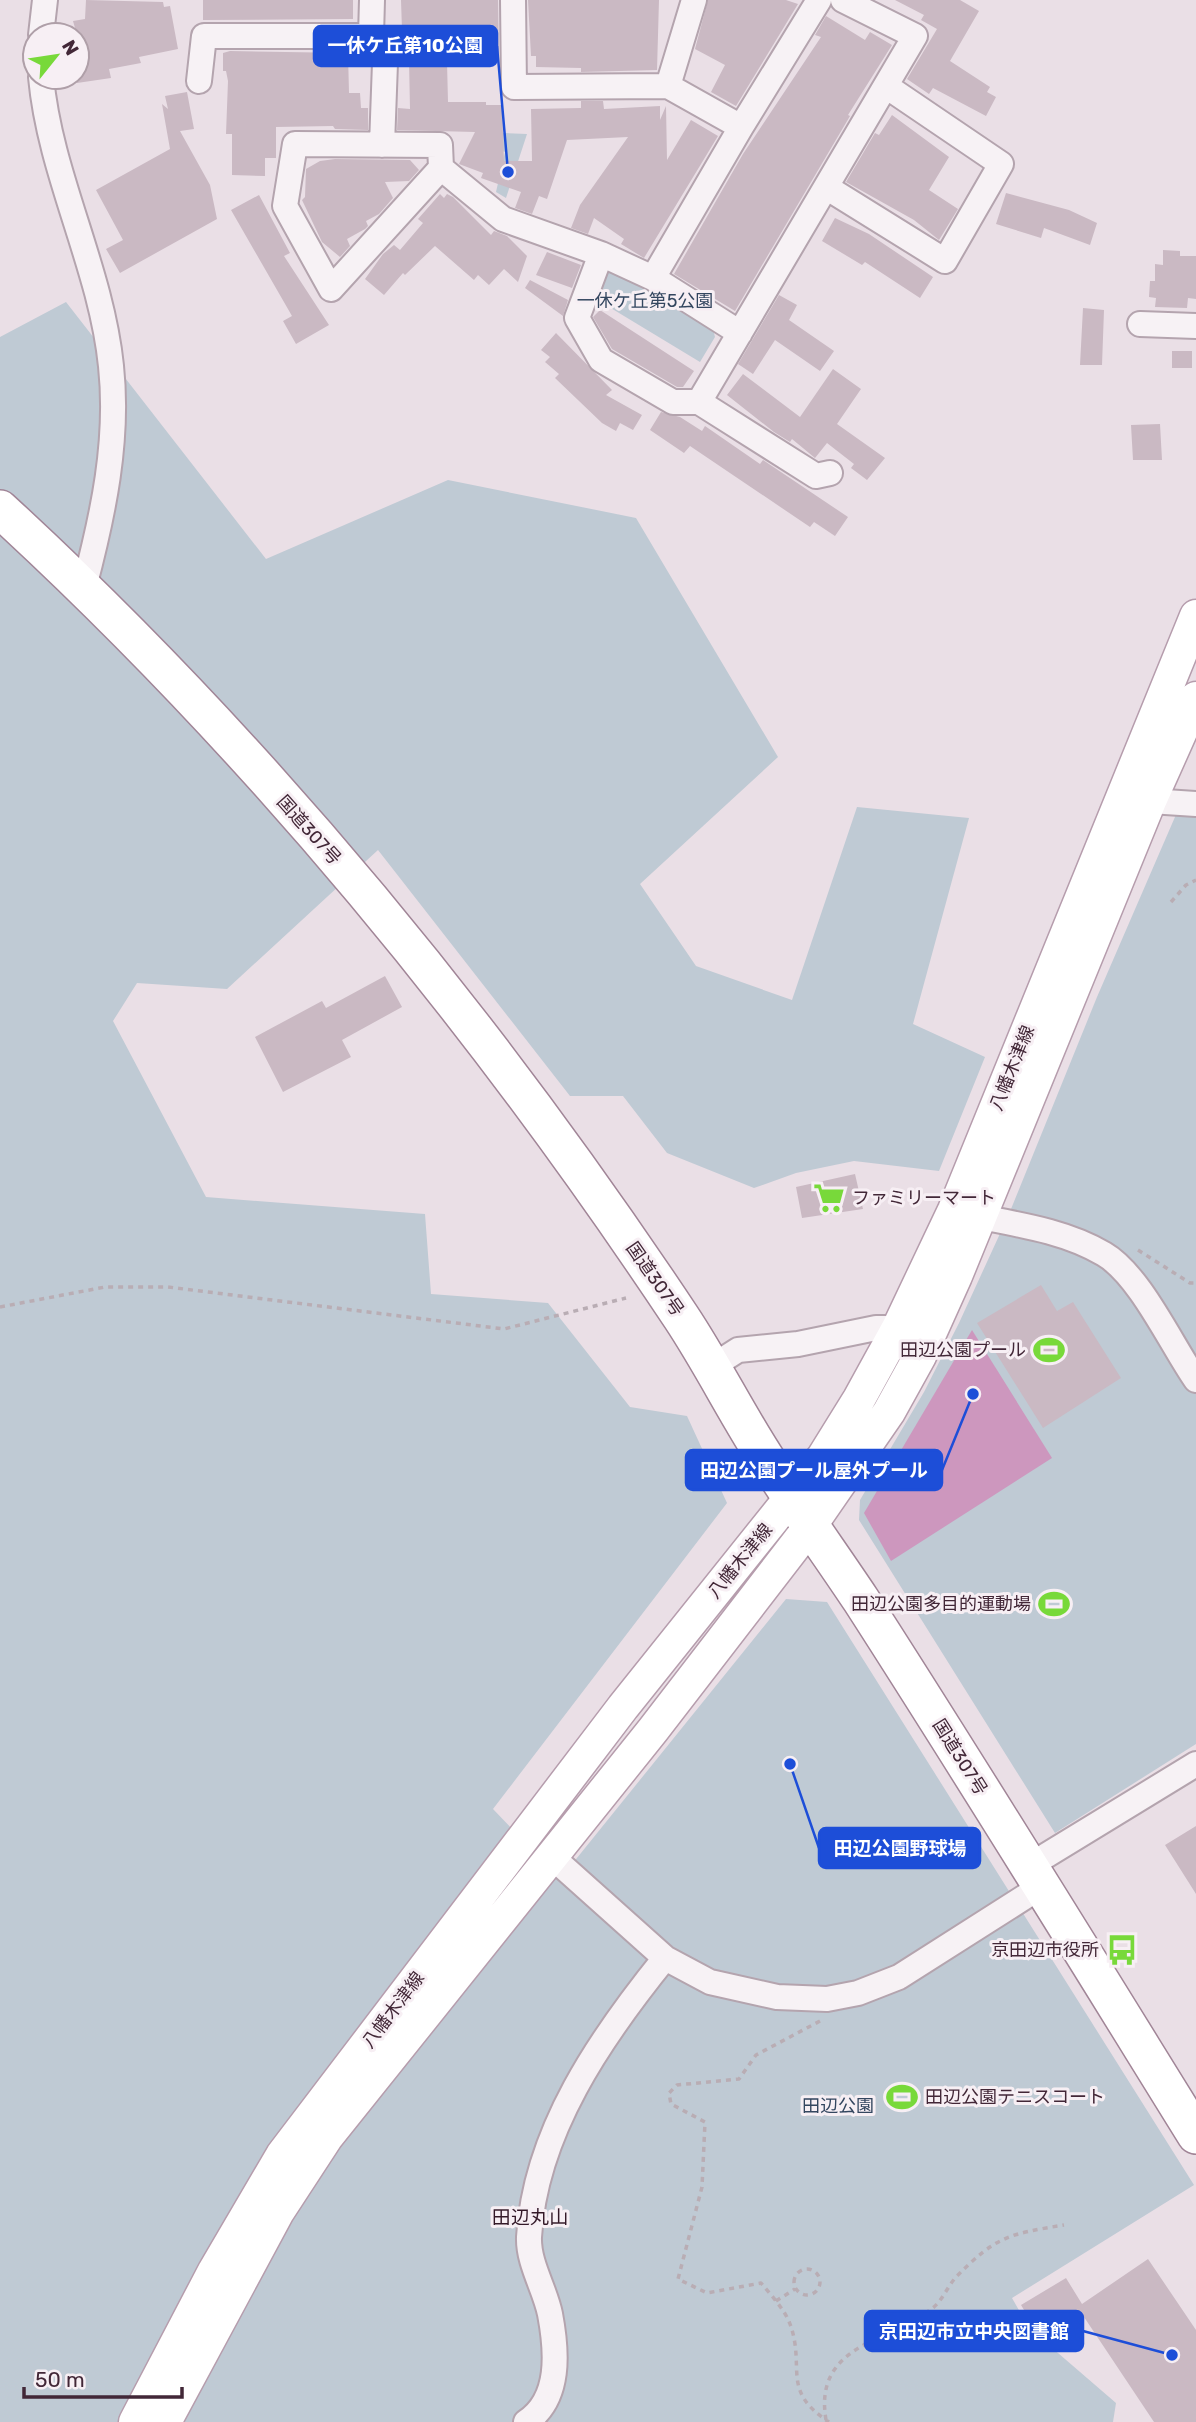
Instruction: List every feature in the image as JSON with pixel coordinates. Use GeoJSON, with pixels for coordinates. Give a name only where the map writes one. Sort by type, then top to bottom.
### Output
{"type":"FeatureCollection","features":[{"type":"Feature","properties":{"kind":"highway","name":"国道307号"},"geometry":{"type":"LineString","coordinates":[[0,509],[84,587],[217,727],[308,828],[451,1000],[574,1163],[713,1366],[768,1463],[1036,1876],[1196,2135]]}},
{"type":"Feature","properties":{"kind":"main road","name":"八幡木津線"},"geometry":{"type":"LineString","coordinates":[[165,2422],[278,2212],[327,2137],[551,1856],[801,1511],[823,1457],[898,1328],[954,1210],[1196,616]]}},
{"type":"Feature","properties":{"kind":"main road","name":"八幡木津線"},"geometry":{"type":"LineString","coordinates":[[135,2422],[214,2271],[282,2155],[623,1707],[881,1423],[920,1356],[980,1217],[1150,801],[1196,698]]}},
{"type":"Feature","properties":{"kind":"street"},"geometry":{"type":"LineString","coordinates":[[43,21],[45,0]]}},
{"type":"Feature","properties":{"kind":"street"},"geometry":{"type":"LineString","coordinates":[[372,0],[371,36],[385,63],[382,145]]}},
{"type":"Feature","properties":{"kind":"street"},"geometry":{"type":"LineString","coordinates":[[513,0],[514,87],[668,86],[741,127]]}},
{"type":"Feature","properties":{"kind":"street"},"geometry":{"type":"LineString","coordinates":[[668,86],[694,0]]}},
{"type":"Feature","properties":{"kind":"street"},"geometry":{"type":"LineString","coordinates":[[653,278],[819,0]]}},
{"type":"Feature","properties":{"kind":"street"},"geometry":{"type":"LineString","coordinates":[[699,402],[915,36],[843,0]]}},
{"type":"Feature","properties":{"kind":"street"},"geometry":{"type":"LineString","coordinates":[[199,81],[204,36],[371,36]]}},
{"type":"Feature","properties":{"kind":"street"},"geometry":{"type":"LineString","coordinates":[[826,187],[945,261],[1001,164],[886,86]]}},
{"type":"Feature","properties":{"kind":"street"},"geometry":{"type":"LineString","coordinates":[[43,91],[48,125],[100,306],[111,365],[114,421],[104,510],[84,587]]}},
{"type":"Feature","properties":{"kind":"street"},"geometry":{"type":"LineString","coordinates":[[295,144],[440,145],[441,168],[331,289],[285,206],[295,144]]}},
{"type":"Feature","properties":{"kind":"street"},"geometry":{"type":"LineString","coordinates":[[441,168],[503,219],[601,254],[653,278],[740,333]]}},
{"type":"Feature","properties":{"kind":"street"},"geometry":{"type":"LineString","coordinates":[[601,254],[577,318],[601,360],[673,402],[699,402],[816,476],[830,473]]}},
{"type":"Feature","properties":{"kind":"street"},"geometry":{"type":"LineString","coordinates":[[1140,324],[1196,326]]}},
{"type":"Feature","properties":{"kind":"street"},"geometry":{"type":"LineString","coordinates":[[1150,801],[1196,804]]}},
{"type":"Feature","properties":{"kind":"street"},"geometry":{"type":"LineString","coordinates":[[980,1217],[1048,1230],[1106,1254],[1156,1314],[1196,1380]]}},
{"type":"Feature","properties":{"kind":"street"},"geometry":{"type":"LineString","coordinates":[[713,1366],[738,1350],[798,1344],[876,1328],[898,1328]]}},
{"type":"Feature","properties":{"kind":"street"},"geometry":{"type":"LineString","coordinates":[[551,1856],[665,1958],[709,1982],[777,1997],[827,1999],[858,1993],[899,1977],[1036,1876],[1196,1764]]}},
{"type":"Feature","properties":{"kind":"street"},"geometry":{"type":"LineString","coordinates":[[526,2422],[538,2414],[552,2392],[554,2362],[550,2314],[529,2240],[536,2184],[560,2122],[595,2053],[624,2008],[665,1958]]}},
{"type":"Feature","properties":{"kind":"path"},"geometry":{"type":"LineString","coordinates":[[1171,902],[1186,886],[1196,880]]}},
{"type":"Feature","properties":{"kind":"path"},"geometry":{"type":"LineString","coordinates":[[1106,1254],[1118,1242],[1133,1247],[1190,1283],[1196,1283]]}},
{"type":"Feature","properties":{"kind":"path"},"geometry":{"type":"LineString","coordinates":[[0,1307],[105,1287],[168,1287],[504,1329],[626,1298]]}},
{"type":"Feature","properties":{"kind":"path"},"geometry":{"type":"LineString","coordinates":[[827,2421],[808,2407],[797,2385],[790,2323],[761,2283],[708,2293],[678,2279],[702,2187],[705,2122],[671,2104],[669,2093],[677,2085],[739,2079],[756,2055],[816,2024],[858,1993]]}},
{"type":"Feature","properties":{"kind":"path"},"geometry":{"type":"LineString","coordinates":[[827,2421],[822,2399],[838,2361],[859,2345],[909,2323],[936,2305],[954,2279],[994,2242],[1022,2232],[1064,2225]]}},
{"type":"Feature","properties":{"kind":"path"},"geometry":{"type":"LineString","coordinates":[[810,2269],[818,2276],[820,2286],[814,2294],[803,2295],[795,2289],[794,2278],[800,2270],[810,2269]]}},
{"type":"Feature","properties":{"kind":"path"},"geometry":{"type":"LineString","coordinates":[[776,2302],[795,2289]]}},
{"type":"Feature","properties":{"kind":"green space"},"geometry":{"type":"Polygon","coordinates":[[[482,132],[527,134],[506,198],[496,192],[505,152],[482,143],[482,132]]]}},
{"type":"Feature","properties":{"kind":"green space","name":"一休ケ丘第5公園"},"geometry":{"type":"Polygon","coordinates":[[[601,254],[709,314],[715,337],[700,362],[586,293],[601,254]]]}},
{"type":"Feature","properties":{"kind":"green space","name":"田辺公園"},"geometry":{"type":"Polygon","coordinates":[[[66,302],[266,559],[448,480],[636,518],[778,757],[640,884],[696,966],[792,1000],[857,807],[969,818],[913,1024],[985,1057],[939,1171],[854,1161],[796,1173],[754,1188],[667,1153],[623,1096],[570,1096],[378,850],[227,989],[137,983],[113,1021],[206,1197],[425,1214],[431,1294],[548,1303],[630,1407],[687,1416],[727,1503],[493,1809],[560,1879],[786,1599],[827,1602],[1194,2185],[1012,2298],[1029,2328],[1116,2403],[1113,2422],[0,2422],[0,337],[66,302]]]}},
{"type":"Feature","properties":{"kind":"green space"},"geometry":{"type":"Polygon","coordinates":[[[1178,810],[1196,811],[1196,1744],[1055,1833],[859,1520],[860,1500],[924,1392],[959,1323],[1009,1214],[1097,997],[1178,810]]]}},
{"type":"Feature","properties":{"kind":"shaded area"},"geometry":{"type":"Polygon","coordinates":[[[972,1330],[1052,1458],[891,1561],[864,1513],[972,1330]]]}},
{"type":"Feature","properties":{"kind":"building"},"geometry":{"type":"Polygon","coordinates":[[[86,0],[163,2],[164,7],[170,6],[178,49],[139,57],[141,63],[109,69],[111,78],[91,81],[91,21],[73,21],[85,19],[86,0]]]}},
{"type":"Feature","properties":{"kind":"building"},"geometry":{"type":"Polygon","coordinates":[[[203,0],[353,0],[353,19],[203,20],[203,0]]]}},
{"type":"Feature","properties":{"kind":"building"},"geometry":{"type":"Polygon","coordinates":[[[401,0],[498,0],[499,60],[447,62],[448,102],[486,102],[486,105],[502,105],[504,161],[532,161],[531,109],[581,108],[581,101],[603,101],[604,109],[660,106],[660,120],[666,106],[667,160],[691,120],[718,136],[644,258],[621,244],[624,239],[594,218],[588,234],[571,228],[580,205],[628,137],[567,140],[547,199],[539,196],[532,214],[515,208],[521,192],[481,178],[483,173],[459,164],[475,132],[397,130],[398,108],[410,109],[409,60],[403,60],[401,0]]]}},
{"type":"Feature","properties":{"kind":"building"},"geometry":{"type":"Polygon","coordinates":[[[528,0],[659,0],[657,70],[581,72],[581,68],[536,67],[536,56],[531,56],[528,0]]]}},
{"type":"Feature","properties":{"kind":"building"},"geometry":{"type":"Polygon","coordinates":[[[708,0],[786,0],[798,4],[736,106],[711,92],[725,65],[695,49],[708,0]]]}},
{"type":"Feature","properties":{"kind":"building"},"geometry":{"type":"Polygon","coordinates":[[[895,0],[960,0],[979,11],[950,61],[990,87],[987,92],[996,97],[986,116],[933,88],[929,94],[907,79],[937,29],[921,20],[924,15],[895,0]]]}},
{"type":"Feature","properties":{"kind":"building"},"geometry":{"type":"Polygon","coordinates":[[[826,16],[865,40],[870,32],[892,45],[848,115],[850,116],[735,311],[674,274],[743,154],[821,37],[815,35],[826,16]]]}},
{"type":"Feature","properties":{"kind":"building"},"geometry":{"type":"Polygon","coordinates":[[[223,53],[348,53],[349,93],[360,93],[361,108],[368,108],[368,130],[335,129],[333,126],[276,127],[276,158],[265,158],[265,176],[232,175],[232,134],[226,134],[228,81],[226,71],[223,71],[223,53]]]}},
{"type":"Feature","properties":{"kind":"building"},"geometry":{"type":"Polygon","coordinates":[[[187,92],[194,129],[180,131],[210,185],[217,219],[120,273],[106,249],[123,240],[96,190],[170,149],[162,104],[168,109],[165,96],[187,92]]]}},
{"type":"Feature","properties":{"kind":"building"},"geometry":{"type":"Polygon","coordinates":[[[892,115],[949,157],[929,190],[958,209],[939,240],[914,220],[846,182],[875,133],[879,135],[892,115]]]}},
{"type":"Feature","properties":{"kind":"building"},"geometry":{"type":"Polygon","coordinates":[[[410,160],[419,170],[409,181],[385,182],[393,198],[379,214],[366,221],[368,226],[365,229],[347,239],[350,246],[340,257],[322,242],[302,200],[305,197],[306,169],[320,161],[410,160]]]}},
{"type":"Feature","properties":{"kind":"building"},"geometry":{"type":"Polygon","coordinates":[[[1006,193],[1069,210],[1097,223],[1090,245],[1044,228],[1041,238],[996,224],[1006,193]]]}},
{"type":"Feature","properties":{"kind":"building"},"geometry":{"type":"Polygon","coordinates":[[[440,194],[444,198],[447,194],[453,197],[491,235],[494,231],[507,236],[527,256],[518,282],[504,269],[489,285],[478,275],[474,280],[435,246],[405,275],[403,273],[384,295],[365,279],[383,254],[394,245],[400,250],[423,223],[418,219],[440,194]]]}},
{"type":"Feature","properties":{"kind":"building"},"geometry":{"type":"Polygon","coordinates":[[[259,195],[290,253],[284,256],[329,325],[296,344],[283,321],[292,316],[231,210],[259,195]]]}},
{"type":"Feature","properties":{"kind":"building"},"geometry":{"type":"Polygon","coordinates":[[[835,218],[869,234],[933,277],[920,298],[865,262],[862,265],[822,241],[835,218]]]}},
{"type":"Feature","properties":{"kind":"building"},"geometry":{"type":"Polygon","coordinates":[[[1163,250],[1180,251],[1180,256],[1196,256],[1196,299],[1188,298],[1187,308],[1155,307],[1156,298],[1149,297],[1150,281],[1155,281],[1155,264],[1163,265],[1163,250]]]}},
{"type":"Feature","properties":{"kind":"building"},"geometry":{"type":"Polygon","coordinates":[[[547,252],[581,265],[572,288],[536,275],[547,252]]]}},
{"type":"Feature","properties":{"kind":"building"},"geometry":{"type":"Polygon","coordinates":[[[530,280],[568,300],[563,316],[525,288],[530,280]]]}},
{"type":"Feature","properties":{"kind":"building"},"geometry":{"type":"Polygon","coordinates":[[[779,295],[797,305],[789,320],[834,351],[820,371],[775,340],[753,374],[738,364],[779,295]]]}},
{"type":"Feature","properties":{"kind":"building"},"geometry":{"type":"Polygon","coordinates":[[[1083,308],[1104,310],[1102,365],[1080,365],[1083,308]]]}},
{"type":"Feature","properties":{"kind":"building"},"geometry":{"type":"Polygon","coordinates":[[[600,310],[694,371],[683,387],[677,387],[612,349],[593,317],[600,310]]]}},
{"type":"Feature","properties":{"kind":"building"},"geometry":{"type":"Polygon","coordinates":[[[556,333],[612,390],[606,395],[642,415],[633,430],[620,423],[616,431],[602,423],[555,378],[559,374],[545,362],[550,357],[541,350],[556,333]]]}},
{"type":"Feature","properties":{"kind":"building"},"geometry":{"type":"Polygon","coordinates":[[[1172,351],[1192,351],[1192,368],[1172,368],[1172,351]]]}},
{"type":"Feature","properties":{"kind":"building"},"geometry":{"type":"Polygon","coordinates":[[[833,369],[861,389],[837,424],[885,458],[867,480],[851,468],[854,464],[827,443],[815,458],[792,439],[790,442],[774,432],[727,395],[743,374],[800,417],[833,369]]]}},
{"type":"Feature","properties":{"kind":"building"},"geometry":{"type":"Polygon","coordinates":[[[661,412],[680,417],[702,431],[705,426],[760,464],[763,460],[848,517],[835,536],[814,522],[810,527],[690,446],[684,453],[650,430],[661,412]]]}},
{"type":"Feature","properties":{"kind":"building"},"geometry":{"type":"Polygon","coordinates":[[[1160,424],[1162,460],[1133,460],[1131,425],[1160,424]]]}},
{"type":"Feature","properties":{"kind":"building"},"geometry":{"type":"Polygon","coordinates":[[[385,976],[402,1007],[342,1040],[351,1057],[283,1092],[255,1037],[322,1001],[326,1008],[385,976]]]}},
{"type":"Feature","properties":{"kind":"building","name":"ファミリーマート"},"geometry":{"type":"Polygon","coordinates":[[[855,1174],[863,1209],[802,1218],[796,1187],[855,1174]]]}},
{"type":"Feature","properties":{"kind":"building","name":"田辺公園プール"},"geometry":{"type":"Polygon","coordinates":[[[1041,1285],[1057,1311],[1073,1302],[1121,1378],[1043,1428],[977,1323],[1041,1285]]]}},
{"type":"Feature","properties":{"kind":"building"},"geometry":{"type":"Polygon","coordinates":[[[1196,1826],[1196,1894],[1165,1845],[1196,1826]]]}},
{"type":"Feature","properties":{"kind":"building"},"geometry":{"type":"Polygon","coordinates":[[[1148,2259],[1196,2330],[1196,2422],[1154,2422],[1080,2311],[1039,2335],[1021,2305],[1066,2278],[1082,2304],[1148,2259]]]}},
{"type":"Feature","properties":{"kind":"place","name":"一休ケ丘第10公園"},"geometry":{"type":"Point","coordinates":[508,172]}},
{"type":"Feature","properties":{"kind":"place","name":"ファミリーマート"},"geometry":{"type":"Point","coordinates":[829,1198]}},
{"type":"Feature","properties":{"kind":"place","name":"田辺公園プール"},"geometry":{"type":"Point","coordinates":[1049,1350]}},
{"type":"Feature","properties":{"kind":"place","name":"田辺公園プール屋外プール"},"geometry":{"type":"Point","coordinates":[973,1394]}},
{"type":"Feature","properties":{"kind":"place","name":"田辺公園多目的運動場"},"geometry":{"type":"Point","coordinates":[1054,1604]}},
{"type":"Feature","properties":{"kind":"place","name":"田辺公園野球場"},"geometry":{"type":"Point","coordinates":[790,1764]}},
{"type":"Feature","properties":{"kind":"place","name":"京田辺市役所"},"geometry":{"type":"Point","coordinates":[1122,1950]}},
{"type":"Feature","properties":{"kind":"place","name":"田辺公園テニスコート"},"geometry":{"type":"Point","coordinates":[902,2097]}},
{"type":"Feature","properties":{"kind":"place","name":"京田辺市立中央図書館"},"geometry":{"type":"Point","coordinates":[1172,2355]}},
{"type":"Feature","properties":{"kind":"district","name":"田辺丸山"},"geometry":{"type":"Point","coordinates":[530,2217]}}]}
